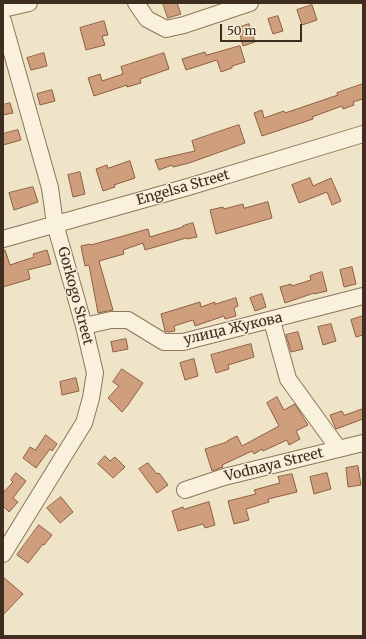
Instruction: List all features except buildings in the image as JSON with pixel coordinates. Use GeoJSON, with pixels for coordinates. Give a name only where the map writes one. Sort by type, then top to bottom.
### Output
{"type":"FeatureCollection","features":[{"type":"Feature","properties":{"kind":"street"},"geometry":{"type":"LineString","coordinates":[[3,9],[29,3]]}},
{"type":"Feature","properties":{"kind":"street"},"geometry":{"type":"LineString","coordinates":[[136,3],[147,18],[166,29],[184,25],[250,3]]}},
{"type":"Feature","properties":{"kind":"street","name":"Gorkogo Street"},"geometry":{"type":"LineString","coordinates":[[3,21],[50,188],[55,224],[84,326],[95,373],[91,398],[84,423],[3,554]]}},
{"type":"Feature","properties":{"kind":"street","name":"Engelsa Street"},"geometry":{"type":"LineString","coordinates":[[3,239],[188,187],[363,134]]}},
{"type":"Feature","properties":{"kind":"street","name":"улица Жукова"},"geometry":{"type":"LineString","coordinates":[[84,326],[111,320],[128,320],[164,342],[183,342],[272,321],[363,296]]}},
{"type":"Feature","properties":{"kind":"street"},"geometry":{"type":"LineString","coordinates":[[272,321],[288,379],[338,448]]}},
{"type":"Feature","properties":{"kind":"street","name":"Vodnaya Street"},"geometry":{"type":"LineString","coordinates":[[185,490],[224,478],[338,448],[363,443]]}}]}
